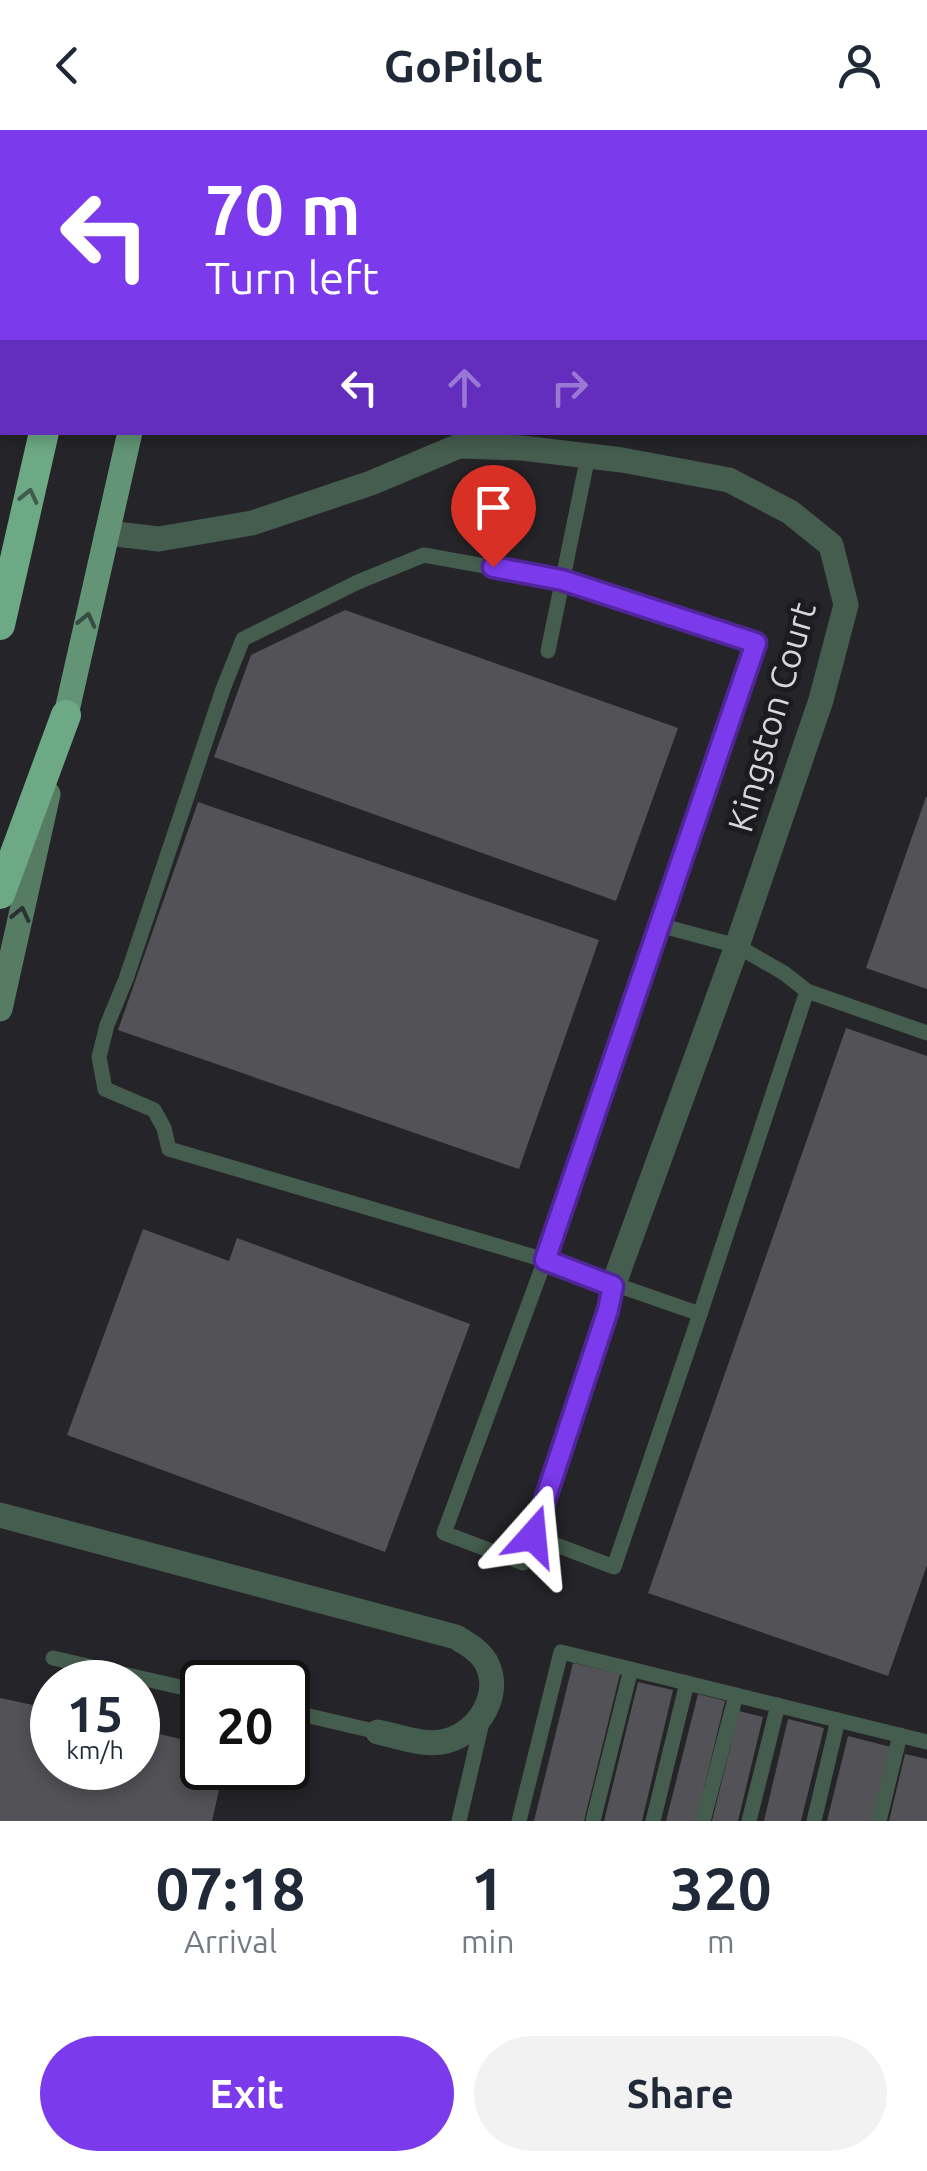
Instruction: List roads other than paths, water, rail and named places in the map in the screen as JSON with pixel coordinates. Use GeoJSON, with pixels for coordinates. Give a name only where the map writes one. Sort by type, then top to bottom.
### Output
{"type":"FeatureCollection","features":[{"type":"Feature","properties":{"kind":"highway"},"geometry":{"type":"LineString","coordinates":[[0,625],[43,435]]}},
{"type":"Feature","properties":{"kind":"highway"},"geometry":{"type":"LineString","coordinates":[[0,894],[66,715]]}},
{"type":"Feature","properties":{"kind":"main road"},"geometry":{"type":"LineString","coordinates":[[0,1009],[129,435]]}},
{"type":"Feature","properties":{"kind":"street","name":"Kingston Court"},"geometry":{"type":"LineString","coordinates":[[107,533],[159,539],[252,523],[371,484],[459,446],[588,456],[729,480],[790,512],[831,544],[846,606],[821,700],[737,946],[613,1286]]}},
{"type":"Feature","properties":{"kind":"street"},"geometry":{"type":"LineString","coordinates":[[0,1516],[456,1637],[474,1647],[486,1662],[491,1694],[485,1711],[474,1726],[458,1737],[442,1743],[378,1732]]}},
{"type":"Feature","properties":{"kind":"lane"},"geometry":{"type":"LineString","coordinates":[[548,651],[588,456]]}},
{"type":"Feature","properties":{"kind":"lane"},"geometry":{"type":"LineString","coordinates":[[613,1286],[522,1563],[444,1533],[545,1260],[756,643],[562,580],[424,555],[358,582],[243,640],[107,1025],[99,1057],[105,1090],[154,1110],[170,1149],[545,1260],[700,1314]]}},
{"type":"Feature","properties":{"kind":"lane"},"geometry":{"type":"LineString","coordinates":[[660,925],[737,946],[807,991],[927,1033]]}},
{"type":"Feature","properties":{"kind":"lane"},"geometry":{"type":"LineString","coordinates":[[533,1536],[614,1567],[807,991]]}},
{"type":"Feature","properties":{"kind":"lane"},"geometry":{"type":"LineString","coordinates":[[519,1821],[561,1652],[927,1742]]}},
{"type":"Feature","properties":{"kind":"lane"},"geometry":{"type":"LineString","coordinates":[[53,1658],[180,1687]]}},
{"type":"Feature","properties":{"kind":"lane"},"geometry":{"type":"LineString","coordinates":[[593,1821],[631,1669]]}},
{"type":"Feature","properties":{"kind":"lane"},"geometry":{"type":"LineString","coordinates":[[653,1821],[687,1683]]}},
{"type":"Feature","properties":{"kind":"lane"},"geometry":{"type":"LineString","coordinates":[[703,1821],[736,1695]]}},
{"type":"Feature","properties":{"kind":"lane"},"geometry":{"type":"LineString","coordinates":[[749,1821],[778,1705]]}},
{"type":"Feature","properties":{"kind":"lane"},"geometry":{"type":"LineString","coordinates":[[459,1821],[485,1711]]}},
{"type":"Feature","properties":{"kind":"lane"},"geometry":{"type":"LineString","coordinates":[[310,1716],[378,1732]]}},
{"type":"Feature","properties":{"kind":"lane"},"geometry":{"type":"LineString","coordinates":[[814,1821],[838,1720]]}},
{"type":"Feature","properties":{"kind":"lane"},"geometry":{"type":"LineString","coordinates":[[879,1821],[900,1735]]}}]}
